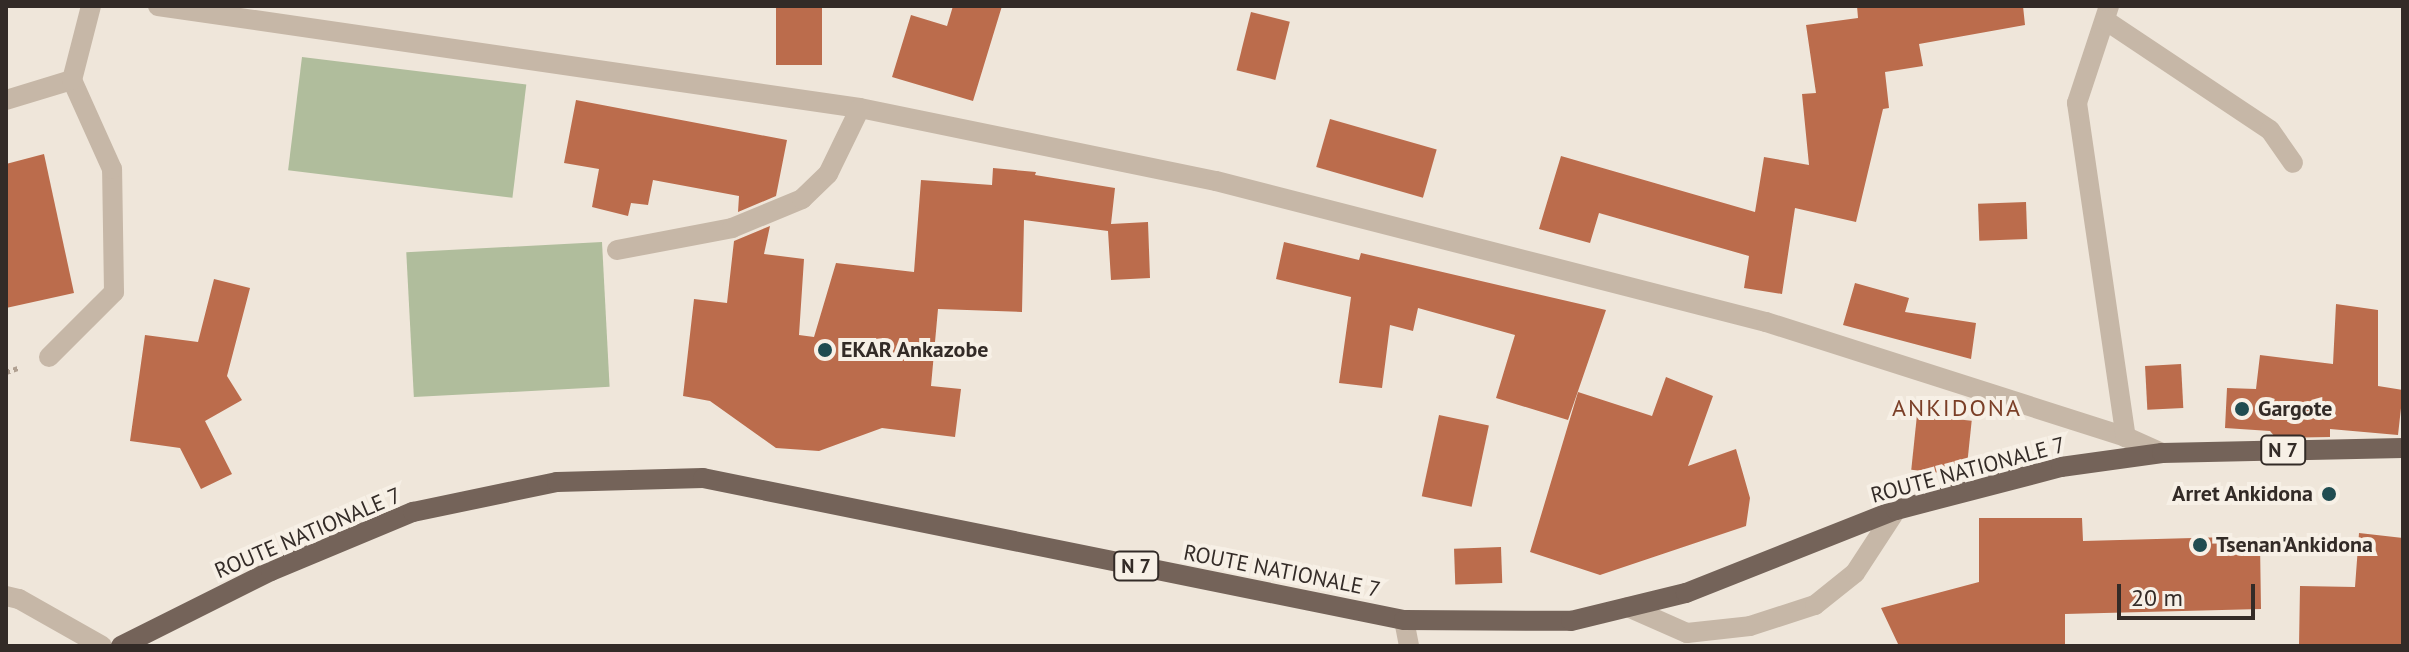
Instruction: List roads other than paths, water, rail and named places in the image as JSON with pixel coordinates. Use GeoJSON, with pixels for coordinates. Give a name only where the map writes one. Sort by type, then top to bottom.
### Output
{"type":"FeatureCollection","features":[{"type":"Feature","properties":{"kind":"main road","name":"N 7"},"geometry":{"type":"LineString","coordinates":[[2162,453],[2403,448]]}},
{"type":"Feature","properties":{"kind":"main road","name":"ROUTE NATIONALE 7"},"geometry":{"type":"LineString","coordinates":[[121,646],[271,571],[413,512],[557,482],[703,478],[1404,620],[1571,621],[1686,593],[1896,510],[2061,467],[2162,453]]}},
{"type":"Feature","properties":{"kind":"street"},"geometry":{"type":"LineString","coordinates":[[49,357],[114,292],[112,169],[72,80],[91,6]]}},
{"type":"Feature","properties":{"kind":"street"},"geometry":{"type":"LineString","coordinates":[[164,6],[860,108],[1216,181],[1766,322],[2126,437],[2162,453]]}},
{"type":"Feature","properties":{"kind":"street"},"geometry":{"type":"LineString","coordinates":[[2126,437],[2077,103],[2107,13],[2270,130],[2293,163]]}},
{"type":"Feature","properties":{"kind":"street"},"geometry":{"type":"LineString","coordinates":[[6,100],[72,80]]}},
{"type":"Feature","properties":{"kind":"street"},"geometry":{"type":"LineString","coordinates":[[617,250],[732,228],[802,199],[828,174],[860,108]]}},
{"type":"Feature","properties":{"kind":"street"},"geometry":{"type":"LineString","coordinates":[[1628,607],[1687,633],[1750,626],[1815,605],[1855,573],[1896,510]]}},
{"type":"Feature","properties":{"kind":"street"},"geometry":{"type":"LineString","coordinates":[[6,596],[19,599],[102,646]]}},
{"type":"Feature","properties":{"kind":"street"},"geometry":{"type":"LineString","coordinates":[[1404,620],[1409,646]]}},
{"type":"Feature","properties":{"kind":"place","name":"EKAR Ankazobe"},"geometry":{"type":"Point","coordinates":[825,350]}},
{"type":"Feature","properties":{"kind":"place","name":"Gargote"},"geometry":{"type":"Point","coordinates":[2242,409]}},
{"type":"Feature","properties":{"kind":"place","name":"Arret Ankidona"},"geometry":{"type":"Point","coordinates":[2329,494]}},
{"type":"Feature","properties":{"kind":"place","name":"Tsenan'Ankidona"},"geometry":{"type":"Point","coordinates":[2200,545]}},
{"type":"Feature","properties":{"kind":"district","name":"ANKIDONA"},"geometry":{"type":"Point","coordinates":[1957,408]}}]}
